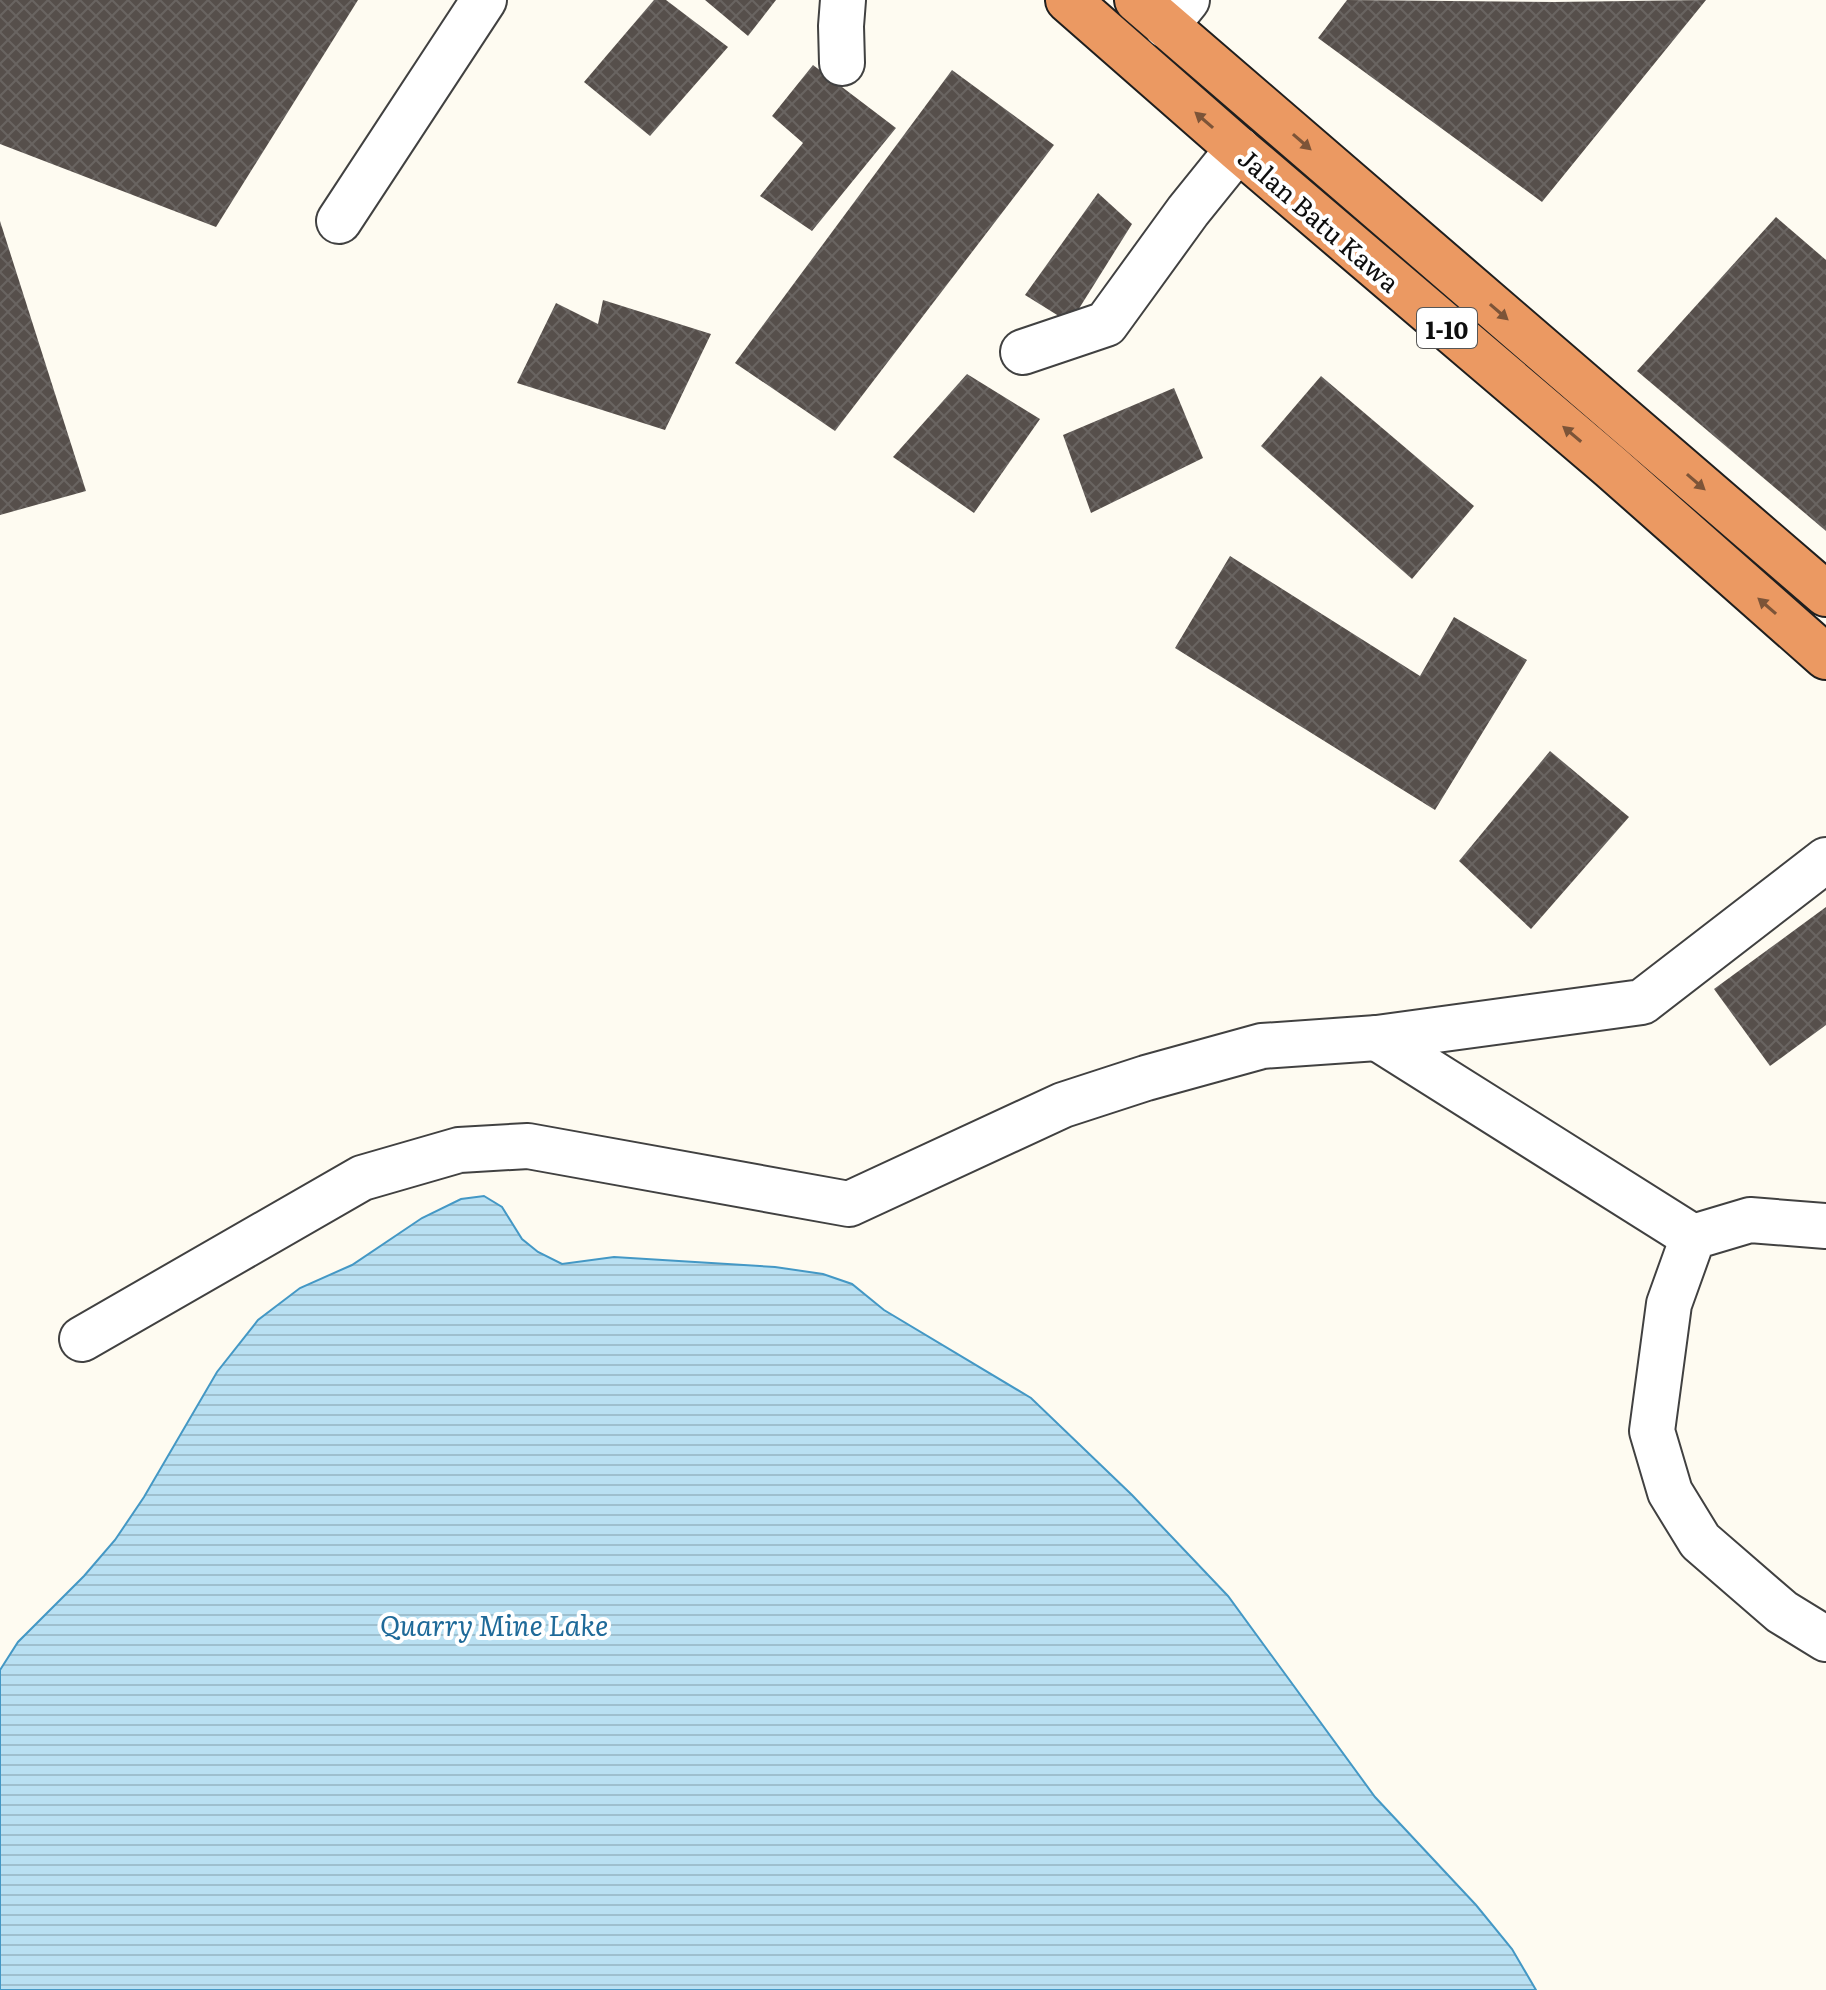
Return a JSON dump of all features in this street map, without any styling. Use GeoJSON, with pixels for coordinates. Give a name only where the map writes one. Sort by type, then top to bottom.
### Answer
{"type":"FeatureCollection","features":[{"type":"Feature","properties":{"kind":"highway","name":"Jalan Batu Kawa"},"geometry":{"type":"LineString","coordinates":[[1068,0],[1611,467],[1826,657]]}},
{"type":"Feature","properties":{"kind":"highway","name":"Jalan Batu Kawa"},"geometry":{"type":"LineString","coordinates":[[1164,9],[1826,594]]}},
{"type":"Feature","properties":{"kind":"lane"},"geometry":{"type":"LineString","coordinates":[[339,221],[484,0]]}},
{"type":"Feature","properties":{"kind":"lane"},"geometry":{"type":"LineString","coordinates":[[842,63],[843,0]]}},
{"type":"Feature","properties":{"kind":"lane"},"geometry":{"type":"LineString","coordinates":[[1023,352],[1106,324],[1188,211],[1238,149]]}},
{"type":"Feature","properties":{"kind":"lane"},"geometry":{"type":"LineString","coordinates":[[82,1339],[362,1178],[459,1150],[528,1146],[849,1204],[1063,1105],[1262,1046],[1377,1038],[1642,1002],[1826,860]]}},
{"type":"Feature","properties":{"kind":"lane"},"geometry":{"type":"LineString","coordinates":[[1377,1038],[1693,1237],[1750,1220],[1826,1226]]}},
{"type":"Feature","properties":{"kind":"lane"},"geometry":{"type":"LineString","coordinates":[[1693,1237],[1669,1304],[1652,1431],[1670,1492],[1700,1541],[1782,1612],[1826,1639]]}},
{"type":"Feature","properties":{"kind":"water","name":"Quarry Mine Lake"},"geometry":{"type":"Polygon","coordinates":[[[484,1196],[502,1207],[522,1239],[538,1252],[562,1264],[614,1257],[775,1267],[823,1274],[852,1284],[884,1310],[1031,1398],[1132,1495],[1228,1596],[1375,1797],[1476,1905],[1512,1949],[1536,1990],[0,1990],[0,1670],[18,1642],[115,1540],[144,1497],[217,1372],[258,1320],[300,1288],[352,1265],[422,1218],[461,1199],[484,1196]]]}},
{"type":"Feature","properties":{"kind":"building"},"geometry":{"type":"Polygon","coordinates":[[[0,0],[358,0],[216,227],[0,144],[0,0]]]}},
{"type":"Feature","properties":{"kind":"building"},"geometry":{"type":"Polygon","coordinates":[[[654,0],[666,0],[728,47],[650,136],[584,82],[654,0]]]}},
{"type":"Feature","properties":{"kind":"building"},"geometry":{"type":"Polygon","coordinates":[[[705,0],[776,0],[748,36],[705,0]]]}},
{"type":"Feature","properties":{"kind":"building"},"geometry":{"type":"Polygon","coordinates":[[[1347,0],[1706,0],[1542,202],[1318,38],[1347,0]]]}},
{"type":"Feature","properties":{"kind":"building"},"geometry":{"type":"Polygon","coordinates":[[[813,65],[896,128],[812,231],[760,196],[803,143],[772,116],[813,65]]]}},
{"type":"Feature","properties":{"kind":"building"},"geometry":{"type":"Polygon","coordinates":[[[952,70],[1054,145],[835,431],[735,363],[952,70]]]}},
{"type":"Feature","properties":{"kind":"building"},"geometry":{"type":"Polygon","coordinates":[[[1098,193],[1132,224],[1070,323],[1025,295],[1098,193]]]}},
{"type":"Feature","properties":{"kind":"building"},"geometry":{"type":"Polygon","coordinates":[[[1776,217],[1826,260],[1826,531],[1637,371],[1776,217]]]}},
{"type":"Feature","properties":{"kind":"building"},"geometry":{"type":"Polygon","coordinates":[[[0,221],[86,491],[0,515],[0,221]]]}},
{"type":"Feature","properties":{"kind":"building"},"geometry":{"type":"Polygon","coordinates":[[[603,300],[711,334],[665,430],[517,383],[556,303],[598,324],[603,300]]]}},
{"type":"Feature","properties":{"kind":"building"},"geometry":{"type":"Polygon","coordinates":[[[967,374],[1040,419],[974,513],[893,457],[967,374]]]}},
{"type":"Feature","properties":{"kind":"building"},"geometry":{"type":"Polygon","coordinates":[[[1321,376],[1474,506],[1412,579],[1261,446],[1321,376]]]}},
{"type":"Feature","properties":{"kind":"building"},"geometry":{"type":"Polygon","coordinates":[[[1174,388],[1203,458],[1091,513],[1063,435],[1174,388]]]}},
{"type":"Feature","properties":{"kind":"building"},"geometry":{"type":"Polygon","coordinates":[[[1230,556],[1420,676],[1454,617],[1527,660],[1435,810],[1175,648],[1230,556]]]}},
{"type":"Feature","properties":{"kind":"building"},"geometry":{"type":"Polygon","coordinates":[[[1550,751],[1629,817],[1531,929],[1459,861],[1550,751]]]}},
{"type":"Feature","properties":{"kind":"building"},"geometry":{"type":"Polygon","coordinates":[[[1826,907],[1826,1025],[1770,1066],[1714,989],[1826,907]]]}}]}
